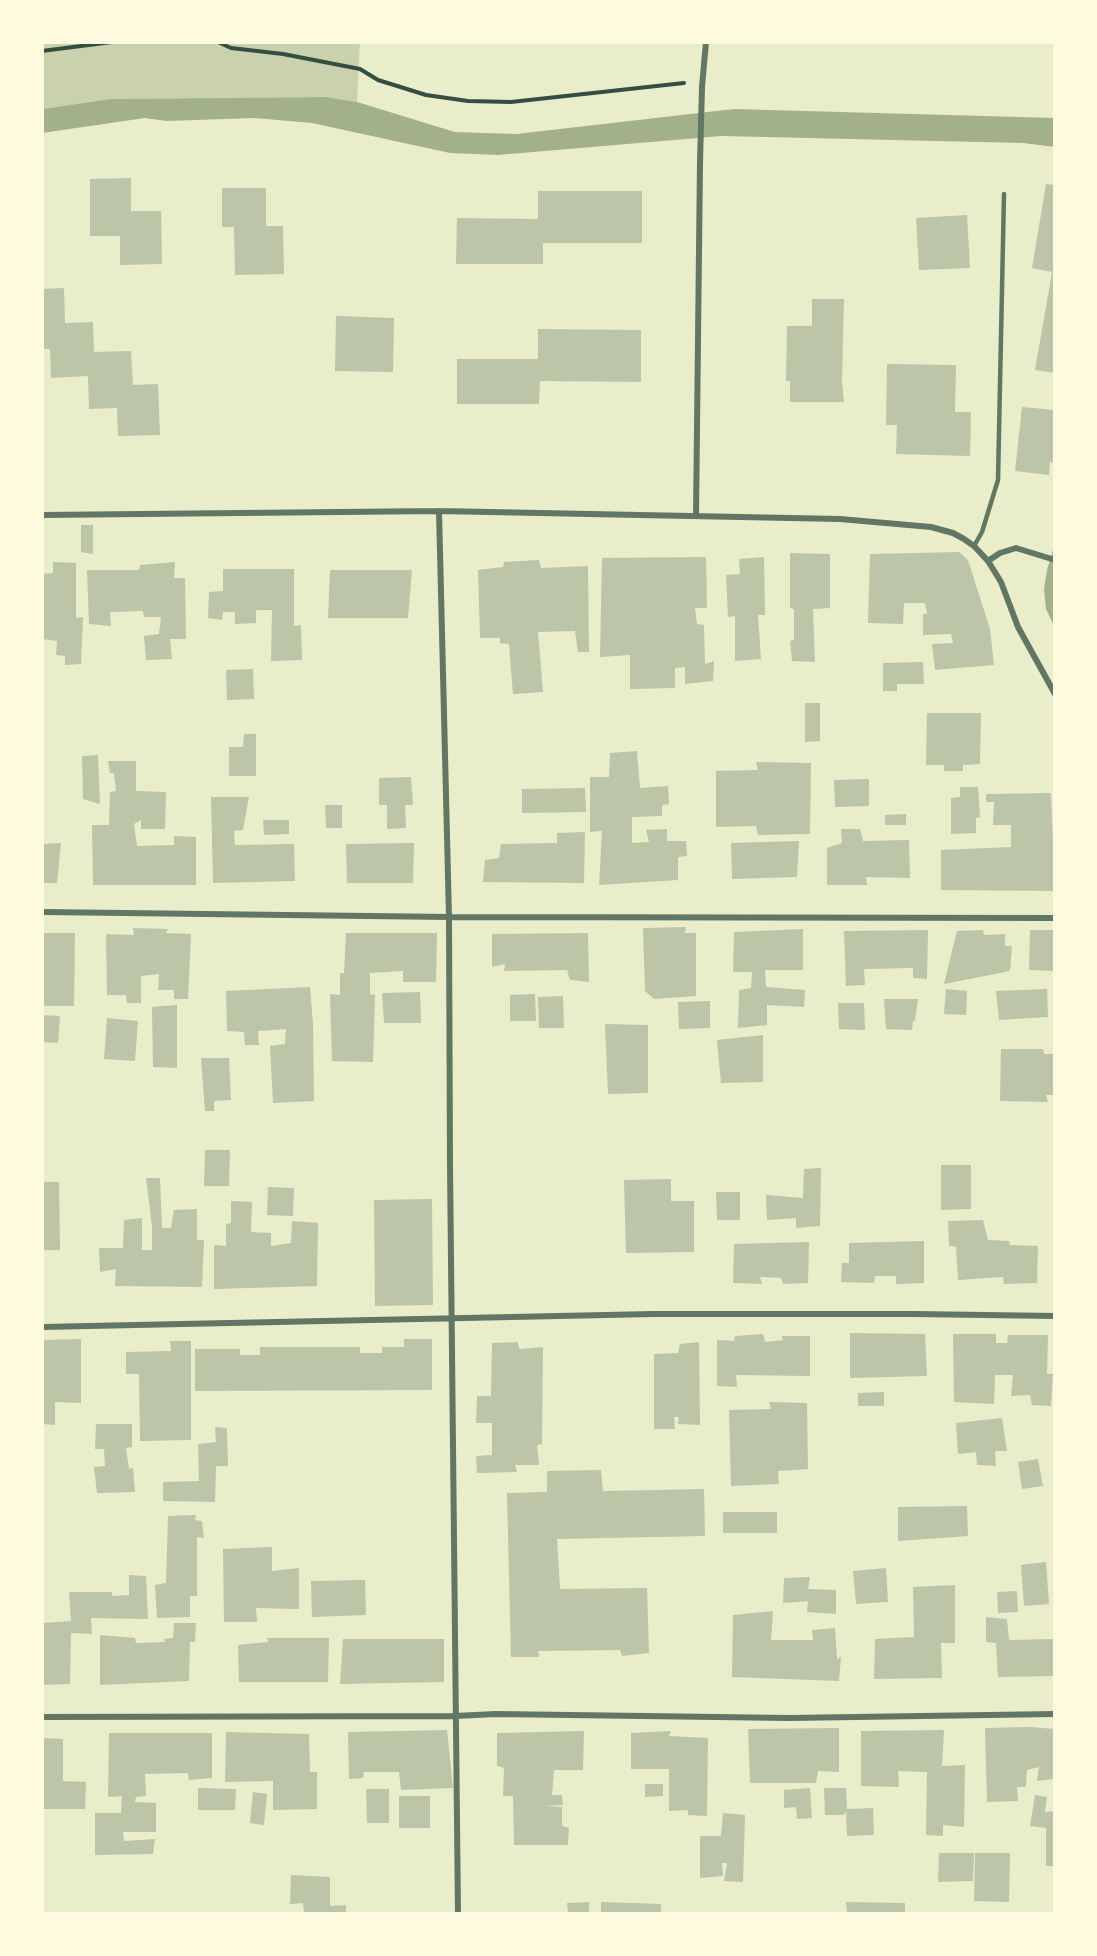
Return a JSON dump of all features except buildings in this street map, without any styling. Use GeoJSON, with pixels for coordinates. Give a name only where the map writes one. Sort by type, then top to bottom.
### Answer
{"type":"FeatureCollection","features":[{"type":"Feature","properties":{"kind":"street"},"geometry":{"type":"LineString","coordinates":[[696,516],[700,162],[706,42]]}},
{"type":"Feature","properties":{"kind":"street"},"geometry":{"type":"LineString","coordinates":[[439,512],[450,917],[450,1166],[458,1914]]}},
{"type":"Feature","properties":{"kind":"street"},"geometry":{"type":"LineString","coordinates":[[42,515],[439,512],[840,519],[931,527],[954,533],[974,546],[988,561],[1000,582],[1018,627],[1055,694]]}},
{"type":"Feature","properties":{"kind":"street"},"geometry":{"type":"LineString","coordinates":[[988,561],[1000,553],[1016,548],[1055,560]]}},
{"type":"Feature","properties":{"kind":"street"},"geometry":{"type":"LineString","coordinates":[[42,912],[450,917],[1055,918]]}},
{"type":"Feature","properties":{"kind":"street"},"geometry":{"type":"LineString","coordinates":[[42,1327],[653,1314],[1055,1316]]}},
{"type":"Feature","properties":{"kind":"street"},"geometry":{"type":"LineString","coordinates":[[42,1717],[496,1714],[789,1718],[1055,1714]]}},
{"type":"Feature","properties":{"kind":"lane"},"geometry":{"type":"LineString","coordinates":[[974,546],[982,532],[998,480],[1004,194]]}},
{"type":"Feature","properties":{"kind":"path"},"geometry":{"type":"LineString","coordinates":[[42,51],[112,42]]}},
{"type":"Feature","properties":{"kind":"path"},"geometry":{"type":"LineString","coordinates":[[218,42],[231,48],[283,54],[360,69],[378,80],[426,95],[468,101],[511,102],[703,84]]}},
{"type":"Feature","properties":{"kind":"shaded area"},"geometry":{"type":"Polygon","coordinates":[[[42,42],[360,42],[357,102],[326,97],[112,99],[42,109],[42,42]]]}},
{"type":"Feature","properties":{"kind":"shaded area"},"geometry":{"type":"Polygon","coordinates":[[[326,97],[357,102],[455,132],[516,134],[734,109],[1055,118],[1055,147],[1023,143],[721,136],[498,155],[450,153],[312,123],[255,118],[166,121],[145,118],[42,133],[42,109],[111,99],[326,97]]]}},
{"type":"Feature","properties":{"kind":"shaded area"},"geometry":{"type":"Polygon","coordinates":[[[1055,543],[1055,628],[1046,609],[1044,589],[1055,543]]]}}]}
